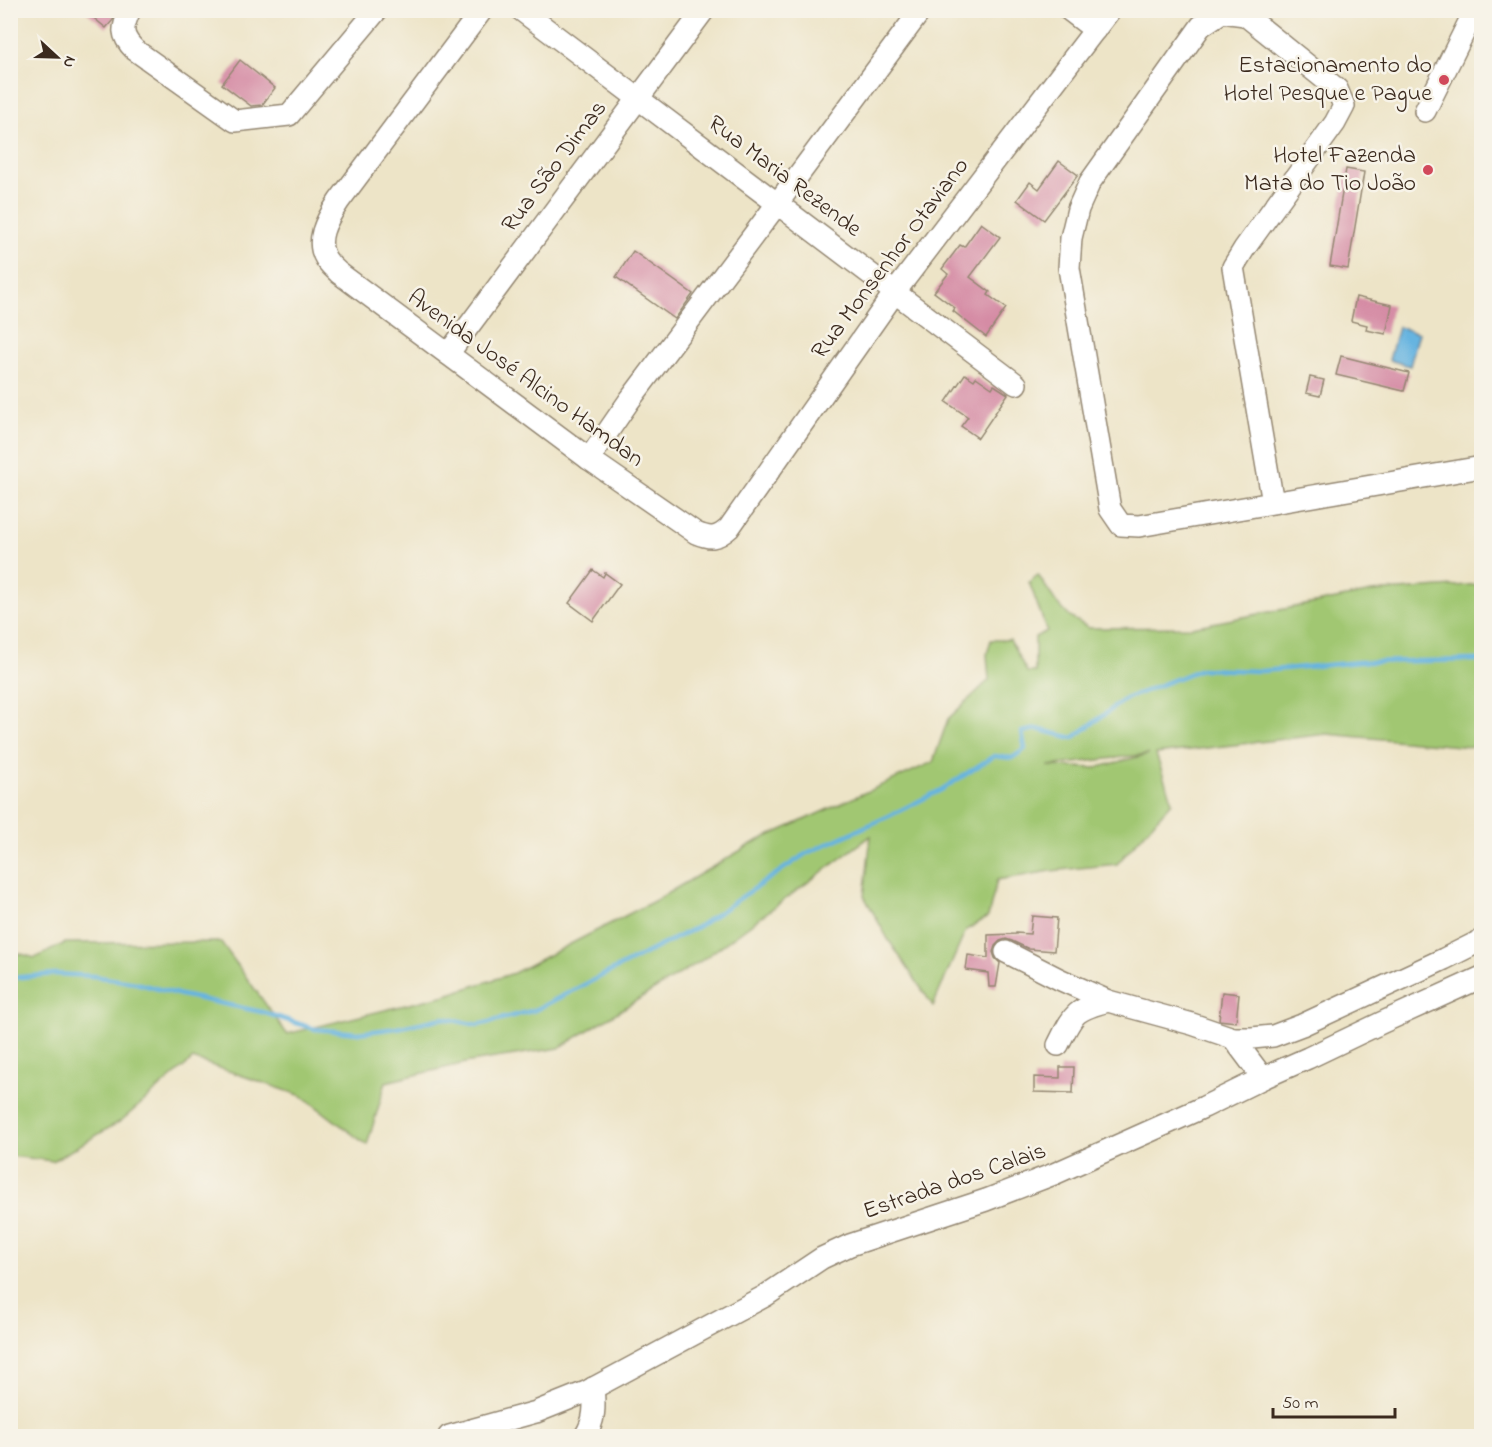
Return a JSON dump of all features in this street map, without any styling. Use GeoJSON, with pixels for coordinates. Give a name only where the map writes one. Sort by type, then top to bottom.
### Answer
{"type":"FeatureCollection","features":[{"type":"Feature","properties":{"kind":"street"},"geometry":{"type":"LineString","coordinates":[[129,10],[123,27],[128,44],[235,121],[289,115],[377,10]]}},
{"type":"Feature","properties":{"kind":"street","name":"Avenida José Alcino Hamdan"},"geometry":{"type":"LineString","coordinates":[[482,10],[339,201],[326,222],[321,244],[327,261],[339,273],[589,459],[696,533],[714,538]]}},
{"type":"Feature","properties":{"kind":"street","name":"Rua Maria Rezende"},"geometry":{"type":"LineString","coordinates":[[521,10],[1016,384]]}},
{"type":"Feature","properties":{"kind":"street","name":"Rua São Dimas"},"geometry":{"type":"LineString","coordinates":[[448,354],[704,10]]}},
{"type":"Feature","properties":{"kind":"street"},"geometry":{"type":"LineString","coordinates":[[589,459],[629,401],[921,10]]}},
{"type":"Feature","properties":{"kind":"street"},"geometry":{"type":"LineString","coordinates":[[1069,10],[1095,30]]}},
{"type":"Feature","properties":{"kind":"street","name":"Rua Monsenhor Otaviano"},"geometry":{"type":"LineString","coordinates":[[714,538],[729,528],[895,292],[1110,10]]}},
{"type":"Feature","properties":{"kind":"street"},"geometry":{"type":"LineString","coordinates":[[1425,111],[1475,10]]}},
{"type":"Feature","properties":{"kind":"street"},"geometry":{"type":"LineString","coordinates":[[1273,503],[1233,267],[1335,123],[1344,106],[1337,89],[1245,15],[1222,12],[1202,26],[1090,182],[1078,209],[1071,238],[1069,268],[1110,509],[1121,525],[1138,526],[1273,503],[1482,467]]}},
{"type":"Feature","properties":{"kind":"street"},"geometry":{"type":"LineString","coordinates":[[1006,952],[1108,1001],[1233,1038],[1252,1038],[1273,1036],[1302,1025],[1482,939]]}},
{"type":"Feature","properties":{"kind":"street","name":"Estrada dos Calais"},"geometry":{"type":"LineString","coordinates":[[449,1437],[536,1412],[593,1388],[734,1314],[822,1258],[850,1245],[986,1200],[1054,1174],[1204,1107],[1482,977]]}},
{"type":"Feature","properties":{"kind":"street"},"geometry":{"type":"LineString","coordinates":[[1058,1045],[1077,1012],[1108,1001]]}},
{"type":"Feature","properties":{"kind":"street"},"geometry":{"type":"LineString","coordinates":[[1233,1038],[1263,1078]]}},
{"type":"Feature","properties":{"kind":"street"},"geometry":{"type":"LineString","coordinates":[[585,1437],[592,1427],[595,1407],[593,1388]]}},
{"type":"Feature","properties":{"kind":"green space"},"geometry":{"type":"Polygon","coordinates":[[[1038,575],[1056,602],[1070,617],[1089,628],[1192,627],[1372,592],[1481,584],[1481,748],[1327,734],[1156,754],[1172,802],[1117,864],[997,880],[988,917],[966,930],[933,1006],[888,939],[864,896],[871,836],[701,961],[559,1048],[470,1062],[386,1082],[367,1145],[302,1096],[193,1059],[121,1121],[53,1161],[11,1156],[11,951],[35,958],[65,943],[221,942],[287,1034],[446,995],[514,973],[656,900],[755,842],[933,762],[948,719],[989,680],[987,654],[991,640],[1010,640],[1027,672],[1035,672],[1035,637],[1047,631],[1029,582],[1038,575]],[[1149,754],[1048,766],[1095,768],[1149,754]]]}},
{"type":"Feature","properties":{"kind":"water"},"geometry":{"type":"Polygon","coordinates":[[[1398,327],[1419,333],[1410,366],[1389,360],[1398,327]]]}},
{"type":"Feature","properties":{"kind":"building"},"geometry":{"type":"Polygon","coordinates":[[[84,10],[116,10],[113,20],[106,28],[84,10]]]}},
{"type":"Feature","properties":{"kind":"building"},"geometry":{"type":"Polygon","coordinates":[[[240,60],[275,88],[262,105],[251,106],[222,84],[240,60]]]}},
{"type":"Feature","properties":{"kind":"building"},"geometry":{"type":"Polygon","coordinates":[[[1059,161],[1078,175],[1044,220],[1017,200],[1030,182],[1039,189],[1059,161]]]}},
{"type":"Feature","properties":{"kind":"building"},"geometry":{"type":"Polygon","coordinates":[[[1346,169],[1364,172],[1348,269],[1330,266],[1346,169]]]}},
{"type":"Feature","properties":{"kind":"building"},"geometry":{"type":"Polygon","coordinates":[[[981,223],[1000,237],[970,277],[990,292],[988,295],[1006,308],[986,337],[953,311],[955,308],[934,292],[948,274],[942,269],[960,245],[964,247],[981,223]]]}},
{"type":"Feature","properties":{"kind":"building"},"geometry":{"type":"Polygon","coordinates":[[[633,251],[693,294],[675,319],[616,277],[633,251]]]}},
{"type":"Feature","properties":{"kind":"building"},"geometry":{"type":"Polygon","coordinates":[[[1356,297],[1392,305],[1386,334],[1366,330],[1367,325],[1351,321],[1356,297]]]}},
{"type":"Feature","properties":{"kind":"building"},"geometry":{"type":"Polygon","coordinates":[[[1341,356],[1409,373],[1404,391],[1336,375],[1341,356]]]}},
{"type":"Feature","properties":{"kind":"building"},"geometry":{"type":"Polygon","coordinates":[[[965,374],[974,380],[976,377],[992,388],[994,385],[1008,394],[978,438],[961,426],[968,417],[946,402],[965,374]]]}},
{"type":"Feature","properties":{"kind":"building"},"geometry":{"type":"Polygon","coordinates":[[[1310,377],[1324,380],[1320,396],[1306,393],[1310,377]]]}},
{"type":"Feature","properties":{"kind":"building"},"geometry":{"type":"Polygon","coordinates":[[[593,570],[603,577],[605,573],[620,584],[593,621],[569,603],[593,570]]]}},
{"type":"Feature","properties":{"kind":"building"},"geometry":{"type":"Polygon","coordinates":[[[1032,916],[1057,918],[1054,951],[1029,949],[1006,939],[1000,941],[993,952],[1000,963],[996,987],[989,987],[988,973],[966,970],[968,955],[988,958],[988,935],[1030,934],[1032,916]]]}},
{"type":"Feature","properties":{"kind":"building"},"geometry":{"type":"Polygon","coordinates":[[[1222,992],[1239,994],[1236,1022],[1219,1020],[1222,992]]]}},
{"type":"Feature","properties":{"kind":"building"},"geometry":{"type":"Polygon","coordinates":[[[1060,1067],[1074,1067],[1073,1093],[1034,1092],[1034,1077],[1060,1078],[1060,1067]]]}},
{"type":"Feature","properties":{"kind":"waterway"},"geometry":{"type":"LineString","coordinates":[[10,978],[55,974],[93,976],[136,983],[262,1012],[315,1029],[358,1033],[397,1028],[443,1018],[478,1025],[535,1010],[699,926],[807,853],[941,790],[994,756],[1012,758],[1025,749],[1022,732],[1037,729],[1073,738],[1125,699],[1201,669],[1262,671],[1359,662],[1482,660]]}},
{"type":"Feature","properties":{"kind":"place","name":"Estacionamento do Hotel Pesque e Pague"},"geometry":{"type":"Point","coordinates":[1444,80]}},
{"type":"Feature","properties":{"kind":"place","name":"Hotel Fazenda Mata do Tio João"},"geometry":{"type":"Point","coordinates":[1428,170]}}]}
